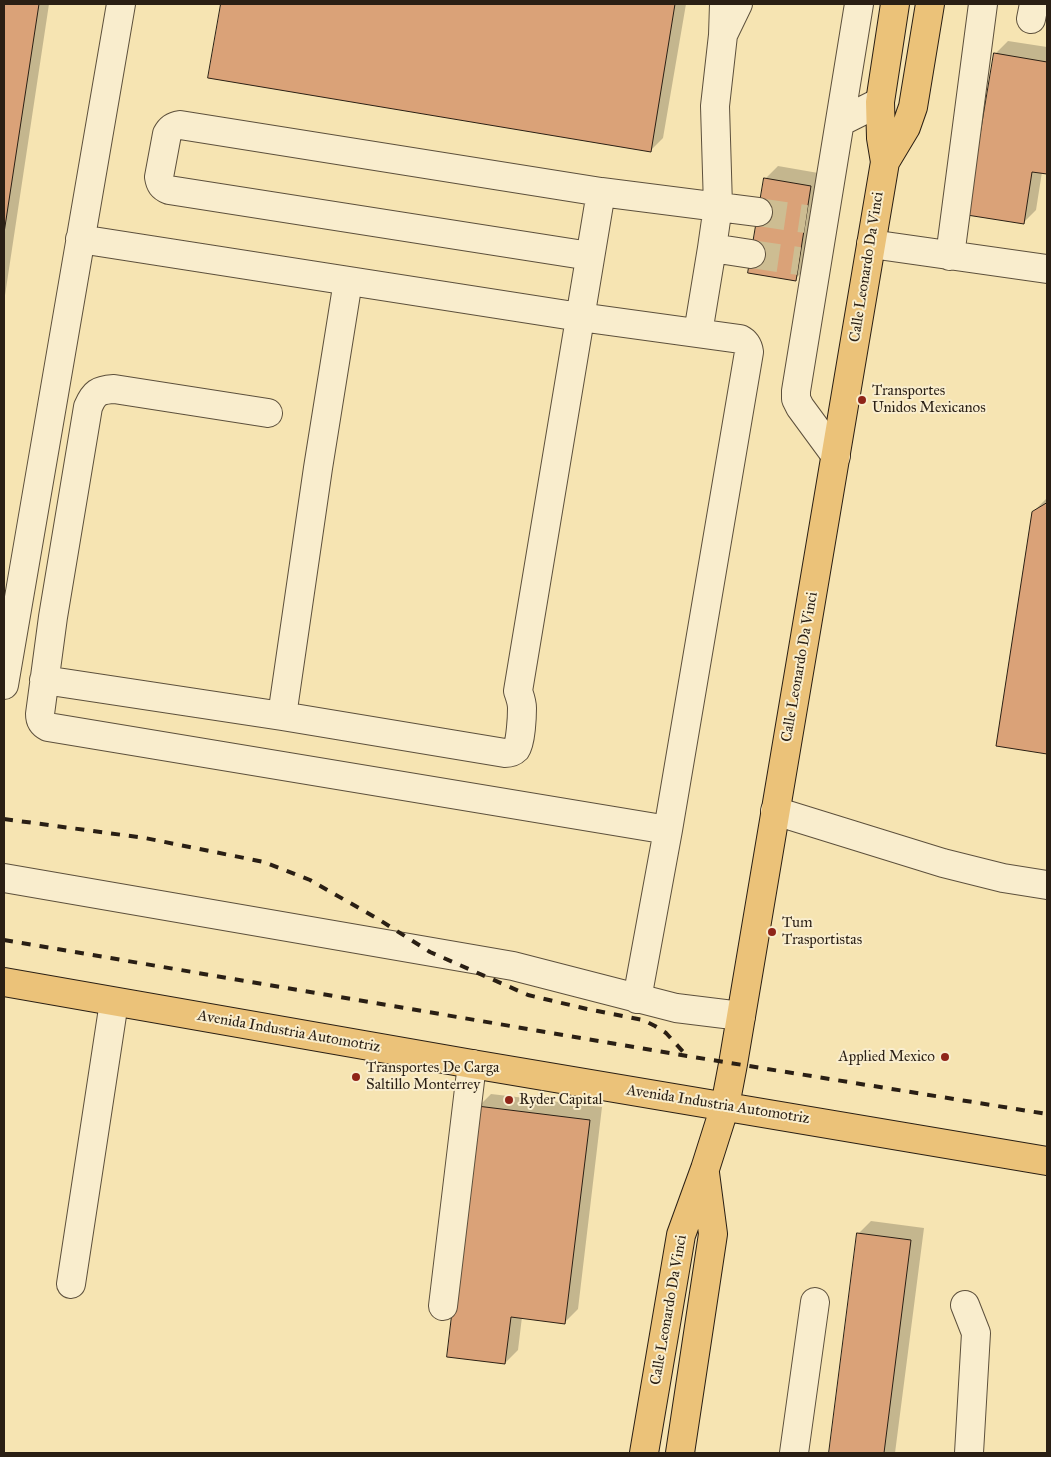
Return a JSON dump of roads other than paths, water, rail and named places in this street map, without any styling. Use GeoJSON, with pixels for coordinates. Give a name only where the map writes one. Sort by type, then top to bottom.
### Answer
{"type":"FeatureCollection","features":[{"type":"Feature","properties":{"kind":"main road","name":"Calle Leonardo Da Vinci"},"geometry":{"type":"LineString","coordinates":[[644,1453],[681,1235],[725,1106],[741,1016],[885,162],[880,102],[895,4]]}},
{"type":"Feature","properties":{"kind":"main road","name":"Calle Leonardo Da Vinci"},"geometry":{"type":"LineString","coordinates":[[885,162],[906,127],[913,107],[930,4]]}},
{"type":"Feature","properties":{"kind":"main road","name":"Avenida Industria Automotriz"},"geometry":{"type":"LineString","coordinates":[[4,982],[472,1064],[1047,1161]]}},
{"type":"Feature","properties":{"kind":"main road","name":"Calle Leonardo Da Vinci"},"geometry":{"type":"LineString","coordinates":[[680,1453],[713,1234],[705,1169]]}},
{"type":"Feature","properties":{"kind":"lane"},"geometry":{"type":"LineString","coordinates":[[4,684],[121,4]]}},
{"type":"Feature","properties":{"kind":"lane"},"geometry":{"type":"LineString","coordinates":[[698,332],[718,206],[715,106],[723,35],[724,4]]}},
{"type":"Feature","properties":{"kind":"lane"},"geometry":{"type":"LineString","coordinates":[[723,35],[738,4]]}},
{"type":"Feature","properties":{"kind":"lane"},"geometry":{"type":"LineString","coordinates":[[836,456],[800,407],[796,399],[796,391],[808,263],[815,220],[840,122],[860,4]]}},
{"type":"Feature","properties":{"kind":"lane"},"geometry":{"type":"LineString","coordinates":[[950,256],[983,4]]}},
{"type":"Feature","properties":{"kind":"lane"},"geometry":{"type":"LineString","coordinates":[[840,122],[880,102]]}},
{"type":"Feature","properties":{"kind":"lane"},"geometry":{"type":"LineString","coordinates":[[590,256],[169,190],[163,188],[159,177],[167,134],[169,129],[180,125],[600,192],[758,212]]}},
{"type":"Feature","properties":{"kind":"lane"},"geometry":{"type":"LineString","coordinates":[[44,680],[282,716],[505,753],[511,753],[516,750],[522,716],[521,700],[518,691],[600,192]]}},
{"type":"Feature","properties":{"kind":"lane"},"geometry":{"type":"LineString","coordinates":[[80,239],[580,317],[698,332],[740,339],[748,346],[749,352],[668,830],[637,999]]}},
{"type":"Feature","properties":{"kind":"lane"},"geometry":{"type":"LineString","coordinates":[[871,244],[1047,269]]}},
{"type":"Feature","properties":{"kind":"lane"},"geometry":{"type":"LineString","coordinates":[[712,248],[751,254]]}},
{"type":"Feature","properties":{"kind":"lane"},"geometry":{"type":"LineString","coordinates":[[282,716],[348,281]]}},
{"type":"Feature","properties":{"kind":"lane"},"geometry":{"type":"LineString","coordinates":[[268,413],[114,389],[102,390],[93,396],[88,407],[53,617],[40,714],[40,720],[43,724],[48,727],[668,830]]}},
{"type":"Feature","properties":{"kind":"lane"},"geometry":{"type":"LineString","coordinates":[[775,811],[942,863],[1003,878],[1047,885]]}},
{"type":"Feature","properties":{"kind":"lane"},"geometry":{"type":"LineString","coordinates":[[4,878],[513,966],[676,1008],[741,1016]]}},
{"type":"Feature","properties":{"kind":"lane"},"geometry":{"type":"LineString","coordinates":[[71,1284],[114,1002]]}},
{"type":"Feature","properties":{"kind":"lane"},"geometry":{"type":"LineString","coordinates":[[443,1306],[472,1064]]}},
{"type":"Feature","properties":{"kind":"lane"},"geometry":{"type":"LineString","coordinates":[[794,1453],[815,1302]]}},
{"type":"Feature","properties":{"kind":"lane"},"geometry":{"type":"LineString","coordinates":[[965,1306],[976,1333],[969,1453]]}},
{"type":"Feature","properties":{"kind":"tunnel"},"geometry":{"type":"LineString","coordinates":[[758,212],[806,219]]}},
{"type":"Feature","properties":{"kind":"tunnel"},"geometry":{"type":"LineString","coordinates":[[751,254],[799,261]]}},
{"type":"Feature","properties":{"kind":"railway"},"geometry":{"type":"LineString","coordinates":[[4,819],[145,838],[264,862],[310,880],[378,919],[430,952],[528,995],[643,1020],[666,1033],[687,1056]]}},
{"type":"Feature","properties":{"kind":"railway"},"geometry":{"type":"LineString","coordinates":[[4,940],[687,1056],[1047,1114]]}},
{"type":"Feature","properties":{"kind":"place","name":"Transportes Unidos Mexicanos"},"geometry":{"type":"Point","coordinates":[862,400]}},
{"type":"Feature","properties":{"kind":"place","name":"Tum Trasportistas"},"geometry":{"type":"Point","coordinates":[772,932]}},
{"type":"Feature","properties":{"kind":"place","name":"Applied Mexico"},"geometry":{"type":"Point","coordinates":[945,1057]}},
{"type":"Feature","properties":{"kind":"place","name":"Transportes De Carga Saltillo Monterrey"},"geometry":{"type":"Point","coordinates":[356,1077]}},
{"type":"Feature","properties":{"kind":"place","name":"Ryder Capital"},"geometry":{"type":"Point","coordinates":[509,1100]}}]}
